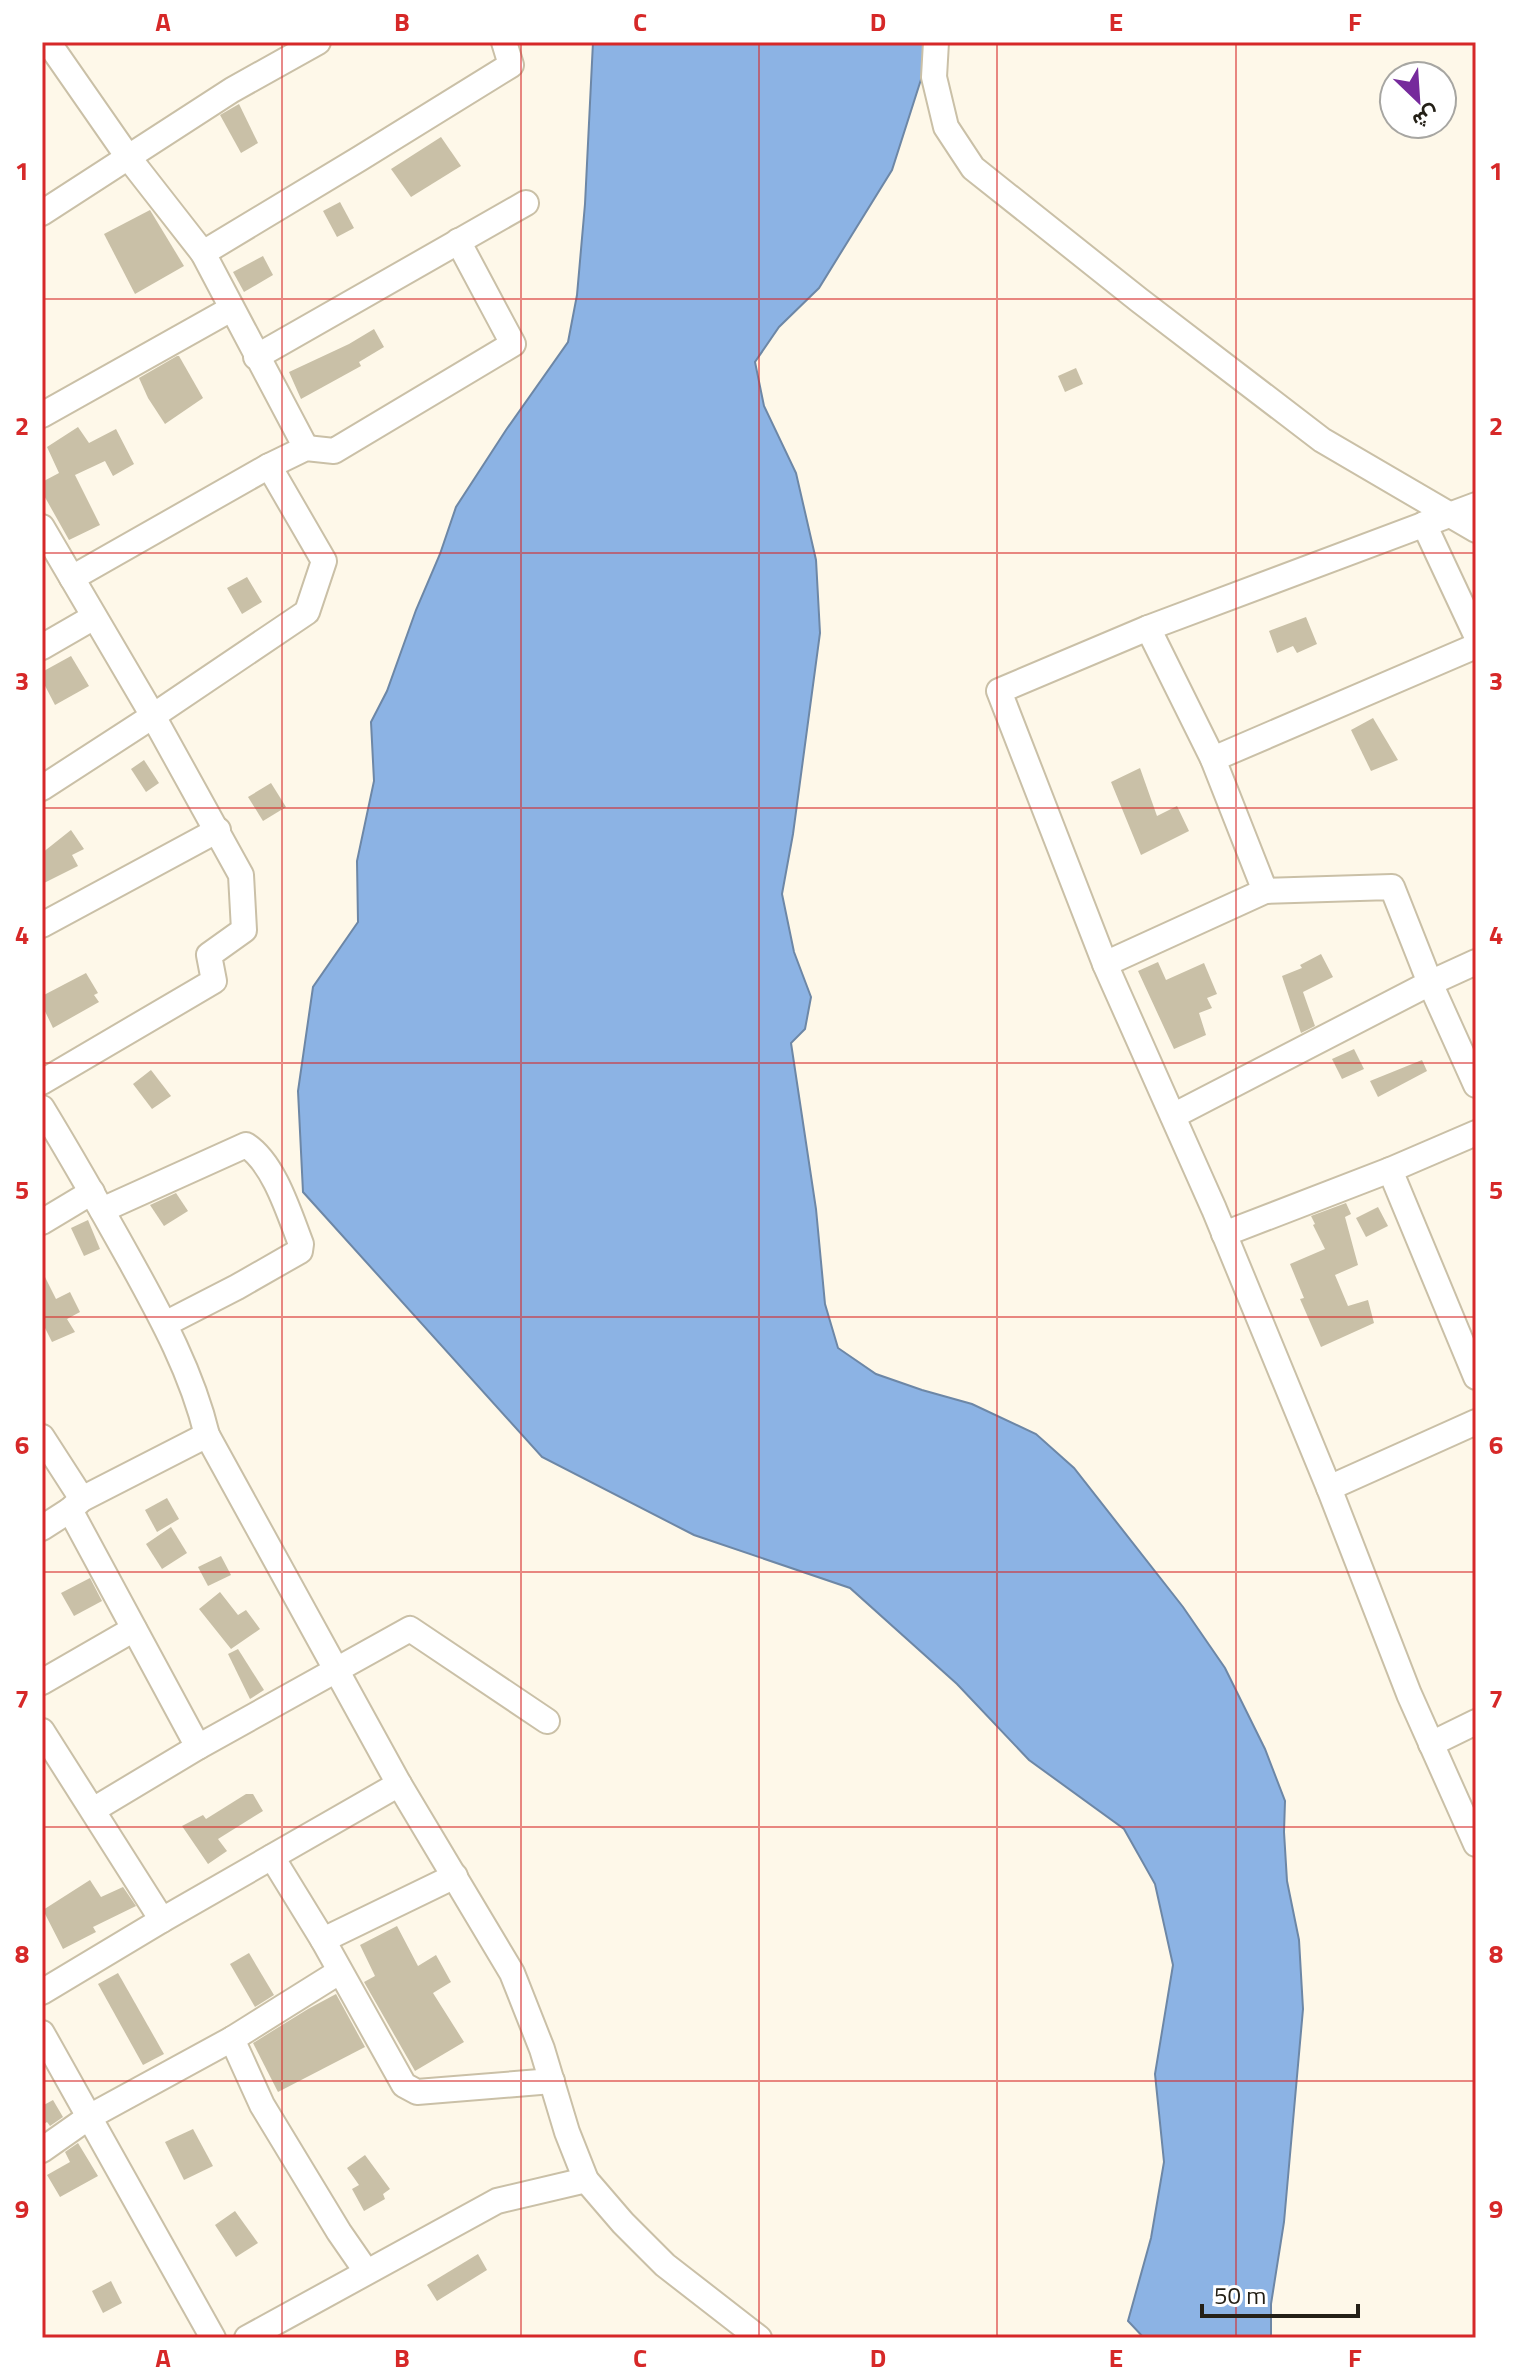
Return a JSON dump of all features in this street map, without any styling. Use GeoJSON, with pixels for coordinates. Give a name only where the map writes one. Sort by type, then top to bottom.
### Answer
{"type":"FeatureCollection","features":[{"type":"Feature","properties":{"kind":"street"},"geometry":{"type":"LineString","coordinates":[[42,213],[232,90],[318,42]]}},
{"type":"Feature","properties":{"kind":"street"},"geometry":{"type":"LineString","coordinates":[[203,253],[511,65],[504,42]]}},
{"type":"Feature","properties":{"kind":"street"},"geometry":{"type":"LineString","coordinates":[[936,42],[934,77],[946,127],[973,168],[1322,440],[1476,530]]}},
{"type":"Feature","properties":{"kind":"street"},"geometry":{"type":"LineString","coordinates":[[55,44],[128,157],[203,253],[306,448]]}},
{"type":"Feature","properties":{"kind":"street"},"geometry":{"type":"LineString","coordinates":[[256,357],[526,203]]}},
{"type":"Feature","properties":{"kind":"street"},"geometry":{"type":"LineString","coordinates":[[72,578],[306,448],[334,451],[513,344],[458,241]]}},
{"type":"Feature","properties":{"kind":"street"},"geometry":{"type":"LineString","coordinates":[[42,415],[231,309]]}},
{"type":"Feature","properties":{"kind":"street"},"geometry":{"type":"LineString","coordinates":[[42,788],[307,612],[324,561],[269,466]]}},
{"type":"Feature","properties":{"kind":"street"},"geometry":{"type":"LineString","coordinates":[[1476,505],[1148,628],[999,691],[1105,964],[1224,1234],[1329,1488],[1409,1694],[1431,1744],[1471,1819],[1476,1844]]}},
{"type":"Feature","properties":{"kind":"street"},"geometry":{"type":"LineString","coordinates":[[1424,524],[1476,635]]}},
{"type":"Feature","properties":{"kind":"street"},"geometry":{"type":"LineString","coordinates":[[42,527],[153,716],[241,875],[244,930],[209,955],[214,981],[42,1082]]}},
{"type":"Feature","properties":{"kind":"street"},"geometry":{"type":"LineString","coordinates":[[42,647],[94,617]]}},
{"type":"Feature","properties":{"kind":"street"},"geometry":{"type":"LineString","coordinates":[[1148,628],[1213,759],[1265,891]]}},
{"type":"Feature","properties":{"kind":"street"},"geometry":{"type":"LineString","coordinates":[[1213,759],[1476,646]]}},
{"type":"Feature","properties":{"kind":"street"},"geometry":{"type":"LineString","coordinates":[[42,925],[218,830]]}},
{"type":"Feature","properties":{"kind":"street"},"geometry":{"type":"LineString","coordinates":[[1105,964],[1265,891],[1392,887],[1430,983],[1476,1085]]}},
{"type":"Feature","properties":{"kind":"street"},"geometry":{"type":"LineString","coordinates":[[1173,1116],[1476,962]]}},
{"type":"Feature","properties":{"kind":"street"},"geometry":{"type":"LineString","coordinates":[[42,1108],[165,1324],[195,1390],[207,1435],[399,1784],[512,1973],[586,2180],[665,2265],[759,2338]]}},
{"type":"Feature","properties":{"kind":"street"},"geometry":{"type":"LineString","coordinates":[[1224,1234],[1476,1133]]}},
{"type":"Feature","properties":{"kind":"street"},"geometry":{"type":"LineString","coordinates":[[42,1222],[246,1145],[252,1149],[276,1182],[301,1244],[300,1251],[165,1324]]}},
{"type":"Feature","properties":{"kind":"street"},"geometry":{"type":"LineString","coordinates":[[1390,1170],[1476,1377]]}},
{"type":"Feature","properties":{"kind":"street"},"geometry":{"type":"LineString","coordinates":[[1329,1488],[1476,1422]]}},
{"type":"Feature","properties":{"kind":"street"},"geometry":{"type":"LineString","coordinates":[[42,1528],[76,1505],[207,1435]]}},
{"type":"Feature","properties":{"kind":"street"},"geometry":{"type":"LineString","coordinates":[[42,1437],[134,1629],[198,1747]]}},
{"type":"Feature","properties":{"kind":"street"},"geometry":{"type":"LineString","coordinates":[[42,1682],[134,1629]]}},
{"type":"Feature","properties":{"kind":"street"},"geometry":{"type":"LineString","coordinates":[[93,1810],[198,1747],[410,1629],[547,1721]]}},
{"type":"Feature","properties":{"kind":"street"},"geometry":{"type":"LineString","coordinates":[[1431,1744],[1476,1722]]}},
{"type":"Feature","properties":{"kind":"street"},"geometry":{"type":"LineString","coordinates":[[42,1731],[162,1920]]}},
{"type":"Feature","properties":{"kind":"street"},"geometry":{"type":"LineString","coordinates":[[42,1992],[399,1784]]}},
{"type":"Feature","properties":{"kind":"street"},"geometry":{"type":"LineString","coordinates":[[272,1857],[323,1940],[404,2085],[417,2092],[552,2081]]}},
{"type":"Feature","properties":{"kind":"street"},"geometry":{"type":"LineString","coordinates":[[323,1940],[455,1876]]}},
{"type":"Feature","properties":{"kind":"street"},"geometry":{"type":"LineString","coordinates":[[42,2150],[89,2117],[232,2039],[339,1972]]}},
{"type":"Feature","properties":{"kind":"street"},"geometry":{"type":"LineString","coordinates":[[42,2033],[213,2338]]}},
{"type":"Feature","properties":{"kind":"street"},"geometry":{"type":"LineString","coordinates":[[232,2039],[262,2105],[366,2271]]}},
{"type":"Feature","properties":{"kind":"street"},"geometry":{"type":"LineString","coordinates":[[247,2338],[497,2201],[586,2180]]}},
{"type":"Feature","properties":{"kind":"water"},"geometry":{"type":"Polygon","coordinates":[[[593,42],[933,42],[892,170],[819,288],[779,327],[755,362],[764,406],[796,473],[816,560],[820,633],[782,894],[794,952],[811,997],[805,1029],[791,1043],[816,1209],[825,1304],[838,1348],[876,1374],[972,1404],[1036,1434],[1074,1468],[1183,1607],[1225,1668],[1265,1749],[1285,1801],[1287,1881],[1299,1940],[1303,2009],[1284,2222],[1271,2304],[1271,2338],[1144,2338],[1128,2321],[1151,2238],[1164,2162],[1155,2074],[1173,1965],[1155,1884],[1124,1829],[1029,1760],[957,1684],[850,1588],[694,1535],[542,1457],[303,1192],[298,1091],[313,987],[358,922],[357,861],[374,781],[371,722],[387,691],[456,507],[568,342],[577,295],[585,204],[593,42]]]}},
{"type":"Feature","properties":{"kind":"building"},"geometry":{"type":"Polygon","coordinates":[[[239,104],[258,143],[241,153],[220,115],[239,104]]]}},
{"type":"Feature","properties":{"kind":"building"},"geometry":{"type":"Polygon","coordinates":[[[441,137],[461,166],[411,197],[391,169],[441,137]]]}},
{"type":"Feature","properties":{"kind":"building"},"geometry":{"type":"Polygon","coordinates":[[[340,202],[354,228],[337,237],[323,211],[340,202]]]}},
{"type":"Feature","properties":{"kind":"building"},"geometry":{"type":"Polygon","coordinates":[[[150,210],[184,266],[135,294],[104,234],[150,210]]]}},
{"type":"Feature","properties":{"kind":"building"},"geometry":{"type":"Polygon","coordinates":[[[263,256],[273,275],[244,292],[233,272],[263,256]]]}},
{"type":"Feature","properties":{"kind":"building"},"geometry":{"type":"Polygon","coordinates":[[[374,329],[384,347],[359,362],[361,366],[301,399],[289,372],[374,329]]]}},
{"type":"Feature","properties":{"kind":"building"},"geometry":{"type":"Polygon","coordinates":[[[177,356],[203,398],[165,424],[139,378],[177,356]]]}},
{"type":"Feature","properties":{"kind":"building"},"geometry":{"type":"Polygon","coordinates":[[[1076,368],[1083,384],[1065,392],[1058,376],[1076,368]]]}},
{"type":"Feature","properties":{"kind":"building"},"geometry":{"type":"Polygon","coordinates":[[[78,427],[89,443],[116,429],[134,464],[113,476],[105,461],[75,475],[100,525],[69,540],[42,492],[42,482],[59,473],[47,447],[78,427]]]}},
{"type":"Feature","properties":{"kind":"building"},"geometry":{"type":"Polygon","coordinates":[[[247,577],[262,602],[242,614],[227,588],[247,577]]]}},
{"type":"Feature","properties":{"kind":"building"},"geometry":{"type":"Polygon","coordinates":[[[1306,617],[1317,644],[1297,653],[1293,646],[1277,653],[1269,631],[1306,617]]]}},
{"type":"Feature","properties":{"kind":"building"},"geometry":{"type":"Polygon","coordinates":[[[71,656],[89,686],[55,705],[42,680],[42,672],[71,656]]]}},
{"type":"Feature","properties":{"kind":"building"},"geometry":{"type":"Polygon","coordinates":[[[1373,718],[1398,760],[1371,771],[1351,730],[1373,718]]]}},
{"type":"Feature","properties":{"kind":"building"},"geometry":{"type":"Polygon","coordinates":[[[144,760],[159,783],[146,792],[131,769],[144,760]]]}},
{"type":"Feature","properties":{"kind":"building"},"geometry":{"type":"Polygon","coordinates":[[[1140,768],[1157,816],[1177,806],[1189,831],[1141,855],[1111,782],[1140,768]]]}},
{"type":"Feature","properties":{"kind":"building"},"geometry":{"type":"Polygon","coordinates":[[[271,783],[286,807],[263,821],[248,797],[271,783]]]}},
{"type":"Feature","properties":{"kind":"building"},"geometry":{"type":"Polygon","coordinates":[[[71,830],[84,849],[72,855],[78,866],[42,884],[42,853],[71,830]]]}},
{"type":"Feature","properties":{"kind":"building"},"geometry":{"type":"Polygon","coordinates":[[[1321,954],[1333,977],[1303,992],[1315,1026],[1301,1033],[1282,976],[1302,968],[1300,965],[1321,954]]]}},
{"type":"Feature","properties":{"kind":"building"},"geometry":{"type":"Polygon","coordinates":[[[1158,962],[1166,980],[1204,963],[1217,994],[1207,998],[1212,1008],[1199,1013],[1206,1035],[1174,1049],[1138,971],[1158,962]]]}},
{"type":"Feature","properties":{"kind":"building"},"geometry":{"type":"Polygon","coordinates":[[[86,973],[98,993],[94,995],[99,1002],[53,1028],[42,1005],[42,996],[86,973]]]}},
{"type":"Feature","properties":{"kind":"building"},"geometry":{"type":"Polygon","coordinates":[[[1354,1049],[1364,1069],[1342,1079],[1332,1059],[1354,1049]]]}},
{"type":"Feature","properties":{"kind":"building"},"geometry":{"type":"Polygon","coordinates":[[[1422,1060],[1427,1071],[1378,1097],[1370,1081],[1422,1060]]]}},
{"type":"Feature","properties":{"kind":"building"},"geometry":{"type":"Polygon","coordinates":[[[151,1070],[171,1096],[152,1109],[133,1084],[151,1070]]]}},
{"type":"Feature","properties":{"kind":"building"},"geometry":{"type":"Polygon","coordinates":[[[176,1193],[188,1211],[164,1226],[150,1205],[176,1193]]]}},
{"type":"Feature","properties":{"kind":"building"},"geometry":{"type":"Polygon","coordinates":[[[1346,1203],[1351,1214],[1345,1217],[1358,1265],[1335,1275],[1348,1306],[1368,1300],[1374,1323],[1321,1347],[1300,1299],[1304,1298],[1290,1264],[1325,1249],[1311,1216],[1346,1203]]]}},
{"type":"Feature","properties":{"kind":"building"},"geometry":{"type":"Polygon","coordinates":[[[1378,1207],[1388,1226],[1366,1237],[1356,1218],[1378,1207]]]}},
{"type":"Feature","properties":{"kind":"building"},"geometry":{"type":"Polygon","coordinates":[[[88,1220],[100,1249],[84,1256],[71,1228],[88,1220]]]}},
{"type":"Feature","properties":{"kind":"building"},"geometry":{"type":"Polygon","coordinates":[[[42,1271],[56,1299],[70,1292],[80,1312],[67,1319],[75,1332],[52,1342],[42,1322],[42,1271]]]}},
{"type":"Feature","properties":{"kind":"building"},"geometry":{"type":"Polygon","coordinates":[[[167,1498],[179,1519],[157,1532],[145,1510],[167,1498]]]}},
{"type":"Feature","properties":{"kind":"building"},"geometry":{"type":"Polygon","coordinates":[[[171,1527],[187,1553],[162,1569],[146,1544],[171,1527]]]}},
{"type":"Feature","properties":{"kind":"building"},"geometry":{"type":"Polygon","coordinates":[[[221,1556],[231,1575],[208,1586],[198,1567],[221,1556]]]}},
{"type":"Feature","properties":{"kind":"building"},"geometry":{"type":"Polygon","coordinates":[[[90,1578],[102,1601],[74,1616],[61,1593],[90,1578]]]}},
{"type":"Feature","properties":{"kind":"building"},"geometry":{"type":"Polygon","coordinates":[[[220,1592],[238,1615],[246,1610],[260,1629],[231,1649],[199,1609],[220,1592]]]}},
{"type":"Feature","properties":{"kind":"building"},"geometry":{"type":"Polygon","coordinates":[[[238,1649],[264,1690],[250,1699],[228,1654],[238,1649]]]}},
{"type":"Feature","properties":{"kind":"building"},"geometry":{"type":"Polygon","coordinates":[[[246,1794],[253,1794],[263,1811],[218,1839],[227,1851],[208,1864],[182,1826],[203,1815],[206,1819],[246,1794]]]}},
{"type":"Feature","properties":{"kind":"building"},"geometry":{"type":"Polygon","coordinates":[[[90,1880],[101,1897],[123,1887],[136,1906],[93,1927],[96,1932],[63,1949],[43,1910],[90,1880]]]}},
{"type":"Feature","properties":{"kind":"building"},"geometry":{"type":"Polygon","coordinates":[[[397,1926],[418,1966],[436,1955],[451,1982],[433,1993],[464,2042],[415,2071],[364,1982],[375,1976],[360,1945],[397,1926]]]}},
{"type":"Feature","properties":{"kind":"building"},"geometry":{"type":"Polygon","coordinates":[[[249,1953],[274,1995],[255,2007],[230,1964],[249,1953]]]}},
{"type":"Feature","properties":{"kind":"building"},"geometry":{"type":"Polygon","coordinates":[[[118,1973],[164,2054],[143,2065],[98,1984],[118,1973]]]}},
{"type":"Feature","properties":{"kind":"building"},"geometry":{"type":"Polygon","coordinates":[[[336,1994],[365,2047],[278,2092],[253,2043],[336,1994]]]}},
{"type":"Feature","properties":{"kind":"building"},"geometry":{"type":"Polygon","coordinates":[[[53,2100],[63,2117],[50,2126],[47,2122],[42,2125],[42,2106],[53,2100]]]}},
{"type":"Feature","properties":{"kind":"building"},"geometry":{"type":"Polygon","coordinates":[[[193,2129],[213,2166],[184,2180],[165,2142],[193,2129]]]}},
{"type":"Feature","properties":{"kind":"building"},"geometry":{"type":"Polygon","coordinates":[[[78,2143],[98,2176],[60,2197],[47,2175],[70,2162],[65,2152],[78,2143]]]}},
{"type":"Feature","properties":{"kind":"building"},"geometry":{"type":"Polygon","coordinates":[[[365,2155],[390,2189],[383,2194],[385,2199],[364,2211],[352,2189],[359,2185],[347,2168],[365,2155]]]}},
{"type":"Feature","properties":{"kind":"building"},"geometry":{"type":"Polygon","coordinates":[[[235,2211],[258,2243],[236,2257],[215,2225],[235,2211]]]}},
{"type":"Feature","properties":{"kind":"building"},"geometry":{"type":"Polygon","coordinates":[[[478,2254],[487,2270],[437,2301],[427,2285],[478,2254]]]}},
{"type":"Feature","properties":{"kind":"building"},"geometry":{"type":"Polygon","coordinates":[[[111,2281],[122,2303],[103,2313],[92,2291],[111,2281]]]}}]}
